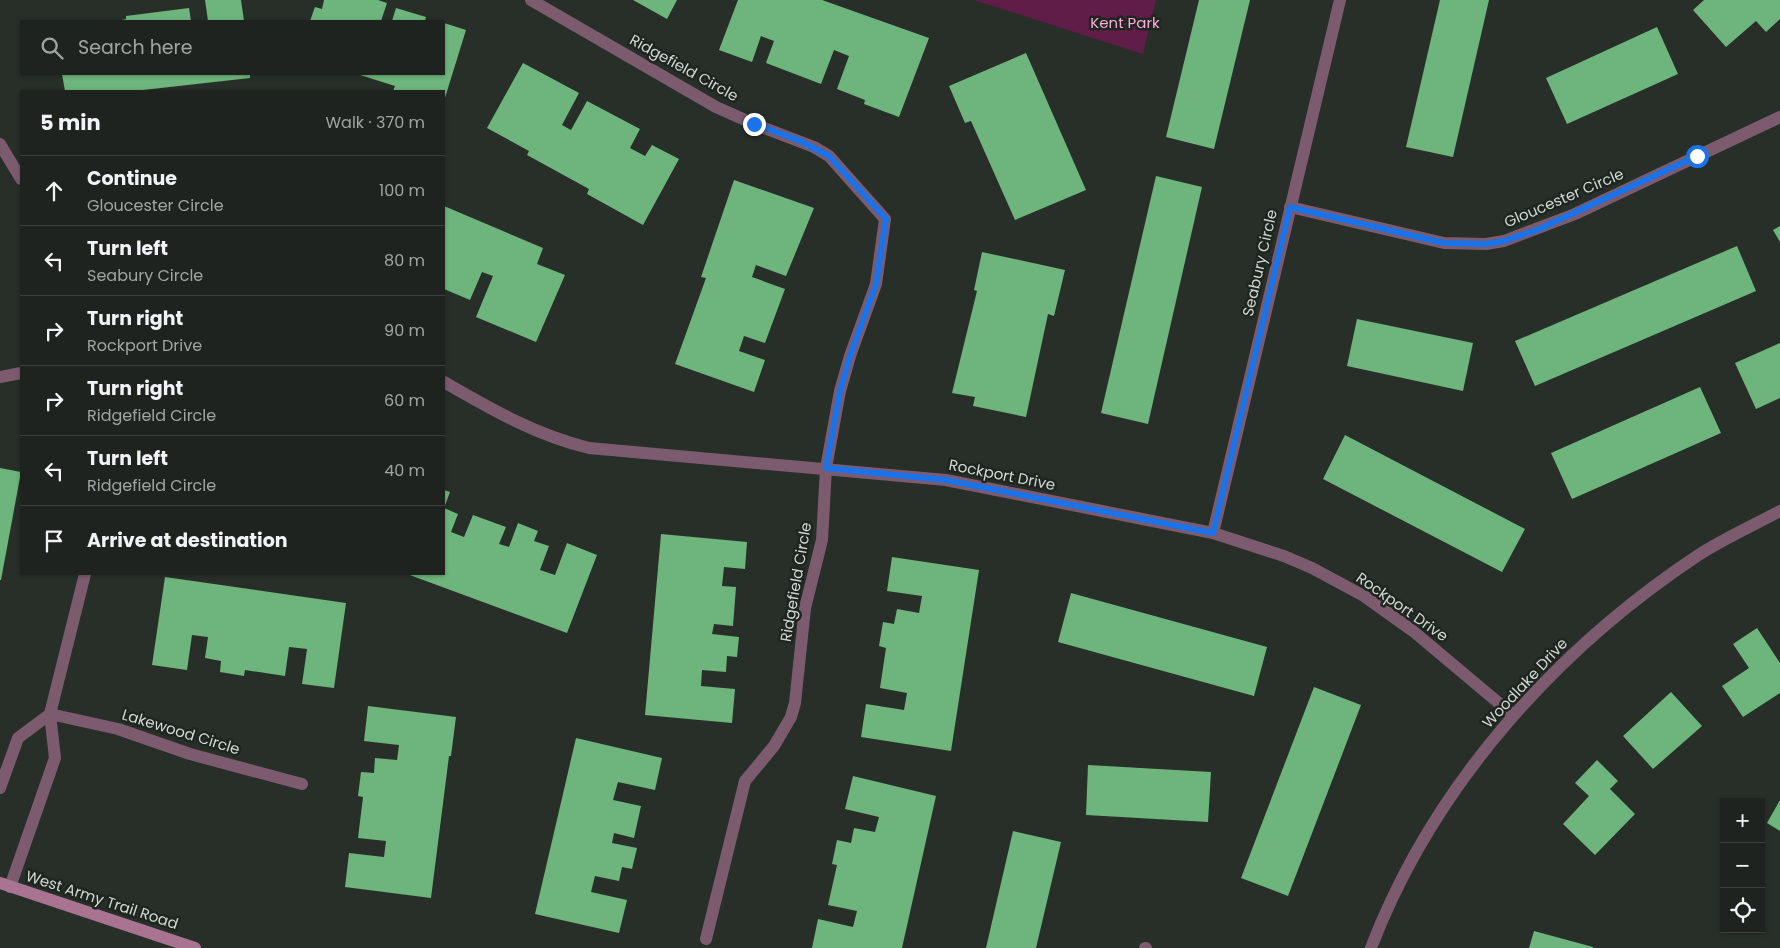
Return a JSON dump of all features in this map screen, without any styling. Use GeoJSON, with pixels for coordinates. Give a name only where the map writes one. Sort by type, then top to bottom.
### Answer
{"type":"FeatureCollection","features":[{"type":"Feature","properties":{"kind":"main road","name":"West Army Trail Road"},"geometry":{"type":"LineString","coordinates":[[5,885],[195,948]]}},
{"type":"Feature","properties":{"kind":"street","name":"Ridgefield Circle"},"geometry":{"type":"LineString","coordinates":[[531,0],[716,107],[814,147],[829,156],[886,219],[876,284],[850,356],[840,391],[826,468],[822,540],[805,608],[795,703],[791,717],[774,746],[745,781],[706,939]]}},
{"type":"Feature","properties":{"kind":"street","name":"Seabury Circle"},"geometry":{"type":"LineString","coordinates":[[1213,533],[1340,0]]}},
{"type":"Feature","properties":{"kind":"street","name":"Gloucester Circle"},"geometry":{"type":"LineString","coordinates":[[1290,207],[1444,243],[1486,244],[1504,241],[1575,214],[1780,117]]}},
{"type":"Feature","properties":{"kind":"street"},"geometry":{"type":"LineString","coordinates":[[0,144],[20,177]]}},
{"type":"Feature","properties":{"kind":"street"},"geometry":{"type":"LineString","coordinates":[[0,377],[20,373]]}},
{"type":"Feature","properties":{"kind":"street","name":"Rockport Drive"},"geometry":{"type":"LineString","coordinates":[[445,383],[515,422],[541,434],[581,446],[616,451],[946,480],[1213,533],[1284,556],[1312,568],[1364,596],[1413,631],[1513,715]]}},
{"type":"Feature","properties":{"kind":"street","name":"Woodlake Drive"},"geometry":{"type":"LineString","coordinates":[[1371,948],[1389,902],[1427,832],[1462,780],[1513,715],[1585,644],[1628,607],[1701,553],[1780,511]]}},
{"type":"Feature","properties":{"kind":"street"},"geometry":{"type":"LineString","coordinates":[[5,885],[54,758],[50,714],[85,575]]}},
{"type":"Feature","properties":{"kind":"street"},"geometry":{"type":"LineString","coordinates":[[0,788],[18,738],[50,714]]}},
{"type":"Feature","properties":{"kind":"street","name":"Lakewood Circle"},"geometry":{"type":"LineString","coordinates":[[50,714],[118,729],[190,754],[302,784]]}},
{"type":"Feature","properties":{"kind":"green space","name":"Kent Park"},"geometry":{"type":"Polygon","coordinates":[[[974,0],[1156,0],[1143,54],[974,0]]]}},
{"type":"Feature","properties":{"kind":"building"},"geometry":{"type":"Polygon","coordinates":[[[205,0],[241,0],[244,20],[208,20],[205,0]]]}},
{"type":"Feature","properties":{"kind":"building"},"geometry":{"type":"Polygon","coordinates":[[[324,0],[378,0],[387,3],[381,20],[310,20],[315,7],[322,9],[324,0]]]}},
{"type":"Feature","properties":{"kind":"building"},"geometry":{"type":"Polygon","coordinates":[[[633,0],[677,0],[667,19],[633,0]]]}},
{"type":"Feature","properties":{"kind":"building"},"geometry":{"type":"Polygon","coordinates":[[[738,0],[822,0],[929,38],[899,117],[864,104],[865,100],[837,89],[849,56],[834,50],[821,84],[766,63],[774,41],[761,36],[752,62],[719,50],[738,0]]]}},
{"type":"Feature","properties":{"kind":"building"},"geometry":{"type":"Polygon","coordinates":[[[1199,0],[1250,0],[1214,149],[1166,137],[1199,0]]]}},
{"type":"Feature","properties":{"kind":"building"},"geometry":{"type":"Polygon","coordinates":[[[1440,0],[1489,0],[1453,157],[1406,147],[1440,0]]]}},
{"type":"Feature","properties":{"kind":"building"},"geometry":{"type":"Polygon","coordinates":[[[1704,0],[1780,0],[1780,19],[1766,32],[1756,21],[1726,47],[1693,10],[1704,0]]]}},
{"type":"Feature","properties":{"kind":"building"},"geometry":{"type":"Polygon","coordinates":[[[189,8],[191,20],[122,20],[126,19],[126,16],[189,8]]]}},
{"type":"Feature","properties":{"kind":"building"},"geometry":{"type":"Polygon","coordinates":[[[396,8],[426,17],[425,20],[392,20],[396,8]]]}},
{"type":"Feature","properties":{"kind":"building"},"geometry":{"type":"Polygon","coordinates":[[[445,23],[466,30],[445,98],[445,90],[393,90],[395,86],[360,75],[445,75],[445,23]]]}},
{"type":"Feature","properties":{"kind":"building"},"geometry":{"type":"Polygon","coordinates":[[[1657,27],[1678,74],[1567,124],[1546,78],[1657,27]]]}},
{"type":"Feature","properties":{"kind":"building"},"geometry":{"type":"Polygon","coordinates":[[[1026,53],[1086,190],[1015,220],[971,121],[965,123],[949,86],[1026,53]]]}},
{"type":"Feature","properties":{"kind":"building"},"geometry":{"type":"Polygon","coordinates":[[[523,63],[579,93],[562,125],[571,130],[587,101],[640,129],[630,148],[645,156],[652,145],[679,159],[643,225],[587,194],[589,189],[527,155],[529,151],[487,128],[523,63]]]}},
{"type":"Feature","properties":{"kind":"building"},"geometry":{"type":"Polygon","coordinates":[[[62,75],[250,75],[250,78],[143,90],[65,90],[62,75]]]}},
{"type":"Feature","properties":{"kind":"building"},"geometry":{"type":"Polygon","coordinates":[[[1156,176],[1202,187],[1148,424],[1101,413],[1156,176]]]}},
{"type":"Feature","properties":{"kind":"building"},"geometry":{"type":"Polygon","coordinates":[[[734,180],[814,208],[786,276],[756,265],[752,277],[785,289],[765,343],[744,336],[739,351],[765,360],[754,392],[675,364],[706,278],[701,277],[734,180]]]}},
{"type":"Feature","properties":{"kind":"building"},"geometry":{"type":"Polygon","coordinates":[[[445,206],[543,248],[537,264],[565,275],[536,342],[476,317],[493,276],[482,272],[470,300],[445,289],[445,206]]]}},
{"type":"Feature","properties":{"kind":"building"},"geometry":{"type":"Polygon","coordinates":[[[1780,226],[1780,242],[1773,230],[1780,226]]]}},
{"type":"Feature","properties":{"kind":"building"},"geometry":{"type":"Polygon","coordinates":[[[1737,246],[1756,291],[1535,386],[1515,341],[1737,246]]]}},
{"type":"Feature","properties":{"kind":"building"},"geometry":{"type":"Polygon","coordinates":[[[982,252],[1065,270],[1054,316],[1048,314],[1026,417],[973,406],[975,397],[952,393],[977,291],[974,290],[982,252]]]}},
{"type":"Feature","properties":{"kind":"building"},"geometry":{"type":"Polygon","coordinates":[[[1357,319],[1473,343],[1463,391],[1347,366],[1357,319]]]}},
{"type":"Feature","properties":{"kind":"building"},"geometry":{"type":"Polygon","coordinates":[[[1780,343],[1780,398],[1756,409],[1735,363],[1780,343]]]}},
{"type":"Feature","properties":{"kind":"building"},"geometry":{"type":"Polygon","coordinates":[[[1700,387],[1721,433],[1572,499],[1551,453],[1700,387]]]}},
{"type":"Feature","properties":{"kind":"building"},"geometry":{"type":"Polygon","coordinates":[[[1345,435],[1525,529],[1502,572],[1323,479],[1345,435]]]}},
{"type":"Feature","properties":{"kind":"building"},"geometry":{"type":"Polygon","coordinates":[[[0,468],[20,472],[20,477],[0,580],[0,468]]]}},
{"type":"Feature","properties":{"kind":"building"},"geometry":{"type":"Polygon","coordinates":[[[445,490],[450,492],[445,505],[445,490]]]}},
{"type":"Feature","properties":{"kind":"building"},"geometry":{"type":"Polygon","coordinates":[[[445,508],[458,514],[451,532],[464,537],[473,515],[506,527],[499,544],[509,547],[518,523],[538,531],[534,541],[549,546],[540,570],[555,575],[567,543],[597,555],[567,633],[410,575],[445,575],[445,508]]]}},
{"type":"Feature","properties":{"kind":"building"},"geometry":{"type":"Polygon","coordinates":[[[661,534],[747,542],[745,569],[724,567],[722,586],[736,587],[733,626],[714,624],[712,634],[739,637],[737,657],[727,656],[726,672],[702,670],[701,686],[735,689],[732,723],[645,715],[661,534]]]}},
{"type":"Feature","properties":{"kind":"building"},"geometry":{"type":"Polygon","coordinates":[[[892,557],[979,570],[951,751],[861,737],[866,704],[904,710],[907,693],[880,688],[886,648],[879,646],[883,622],[894,624],[897,609],[919,613],[922,596],[887,591],[892,557]]]}},
{"type":"Feature","properties":{"kind":"building"},"geometry":{"type":"Polygon","coordinates":[[[165,577],[346,603],[334,688],[302,684],[307,649],[289,647],[285,676],[245,670],[244,676],[220,672],[221,661],[205,658],[208,637],[192,635],[187,670],[152,665],[165,577]]]}},
{"type":"Feature","properties":{"kind":"building"},"geometry":{"type":"Polygon","coordinates":[[[1071,593],[1267,647],[1254,696],[1058,642],[1071,593]]]}},
{"type":"Feature","properties":{"kind":"building"},"geometry":{"type":"Polygon","coordinates":[[[1757,628],[1780,663],[1780,693],[1743,717],[1722,686],[1749,668],[1733,644],[1757,628]]]}},
{"type":"Feature","properties":{"kind":"building"},"geometry":{"type":"Polygon","coordinates":[[[1314,687],[1361,705],[1288,896],[1241,878],[1314,687]]]}},
{"type":"Feature","properties":{"kind":"building"},"geometry":{"type":"Polygon","coordinates":[[[1671,692],[1702,726],[1653,769],[1623,736],[1671,692]]]}},
{"type":"Feature","properties":{"kind":"building"},"geometry":{"type":"Polygon","coordinates":[[[368,706],[456,717],[451,756],[449,756],[431,898],[345,887],[349,853],[384,857],[386,841],[358,838],[363,797],[358,796],[361,772],[374,773],[375,758],[397,760],[399,745],[364,741],[368,706]]]}},
{"type":"Feature","properties":{"kind":"building"},"geometry":{"type":"Polygon","coordinates":[[[576,738],[662,758],[655,790],[618,782],[613,800],[641,806],[634,838],[614,833],[612,843],[637,848],[632,869],[622,867],[619,881],[595,876],[591,892],[627,900],[619,933],[535,914],[576,738]]]}},
{"type":"Feature","properties":{"kind":"building"},"geometry":{"type":"Polygon","coordinates":[[[1597,760],[1618,781],[1610,789],[1635,814],[1595,855],[1563,824],[1589,796],[1575,783],[1597,760]]]}},
{"type":"Feature","properties":{"kind":"building"},"geometry":{"type":"Polygon","coordinates":[[[1088,765],[1211,772],[1208,822],[1086,815],[1088,765]]]}},
{"type":"Feature","properties":{"kind":"building"},"geometry":{"type":"Polygon","coordinates":[[[853,776],[936,796],[902,948],[812,948],[818,919],[853,927],[857,911],[828,905],[837,865],[832,864],[837,840],[851,843],[854,828],[875,832],[879,817],[845,809],[853,776]]]}},
{"type":"Feature","properties":{"kind":"building"},"geometry":{"type":"Polygon","coordinates":[[[1780,800],[1780,831],[1767,823],[1780,800]]]}},
{"type":"Feature","properties":{"kind":"building"},"geometry":{"type":"Polygon","coordinates":[[[1013,831],[1061,842],[1036,948],[986,948],[1013,831]]]}},
{"type":"Feature","properties":{"kind":"building"},"geometry":{"type":"Polygon","coordinates":[[[1534,931],[1593,947],[1593,948],[1529,948],[1534,931]]]}},
{"type":"Feature","properties":{"kind":"route"},"geometry":{"type":"LineString","coordinates":[[754,124],[798,140],[829,156],[886,219],[876,284],[850,356],[840,391],[826,468],[946,480],[1213,533],[1290,207],[1444,243],[1486,244],[1504,241],[1575,214],[1697,156]]}}]}
